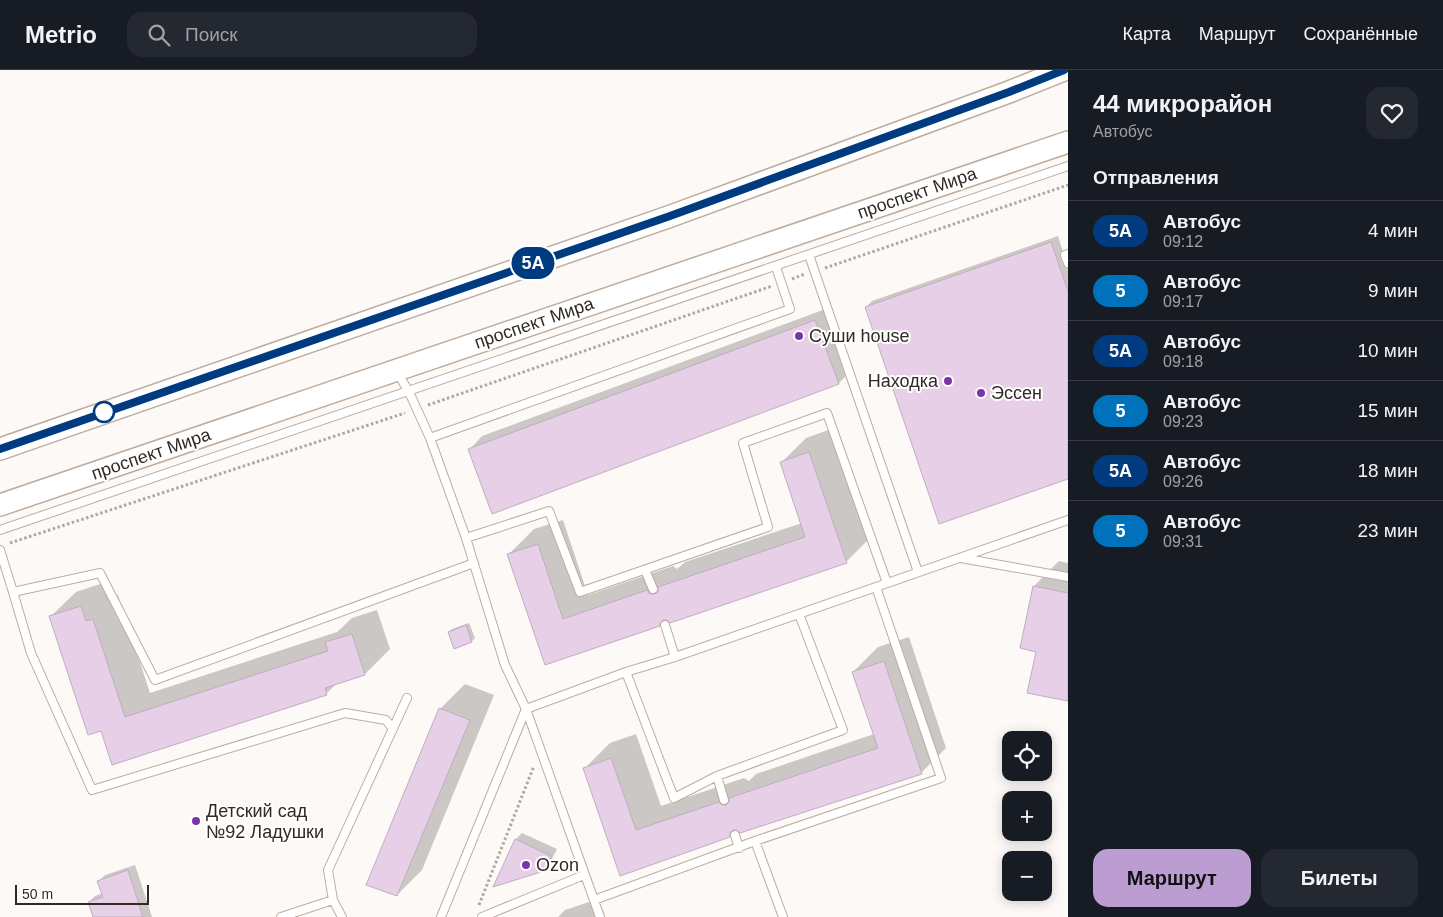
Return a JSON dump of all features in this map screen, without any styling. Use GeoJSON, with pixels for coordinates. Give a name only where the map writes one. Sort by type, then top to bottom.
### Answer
{"type":"FeatureCollection","features":[{"type":"Feature","properties":{"kind":"street"},"geometry":{"type":"LineString","coordinates":[[0,449],[670,216],[1009,92],[1064,70]]}},
{"type":"Feature","properties":{"kind":"street","name":"проспект Мира"},"geometry":{"type":"LineString","coordinates":[[0,505],[1068,142]]}},
{"type":"Feature","properties":{"kind":"lane"},"geometry":{"type":"LineString","coordinates":[[0,530],[1068,166]]}},
{"type":"Feature","properties":{"kind":"lane"},"geometry":{"type":"LineString","coordinates":[[1068,254],[1065,255],[1068,264]]}},
{"type":"Feature","properties":{"kind":"lane"},"geometry":{"type":"LineString","coordinates":[[810,255],[918,572]]}},
{"type":"Feature","properties":{"kind":"lane"},"geometry":{"type":"LineString","coordinates":[[430,438],[790,309],[776,267]]}},
{"type":"Feature","properties":{"kind":"lane"},"geometry":{"type":"LineString","coordinates":[[396,370],[409,392],[430,438],[466,538],[505,665],[526,709],[600,917]]}},
{"type":"Feature","properties":{"kind":"lane"},"geometry":{"type":"LineString","coordinates":[[466,538],[549,511],[580,592],[645,570],[768,527],[743,443],[827,413],[887,583]]}},
{"type":"Feature","properties":{"kind":"lane"},"geometry":{"type":"LineString","coordinates":[[441,917],[526,709],[626,672],[675,657],[1068,520]]}},
{"type":"Feature","properties":{"kind":"lane"},"geometry":{"type":"LineString","coordinates":[[0,550],[31,654],[92,790],[345,713],[386,720],[392,729]]}},
{"type":"Feature","properties":{"kind":"lane"},"geometry":{"type":"LineString","coordinates":[[960,558],[1068,577]]}},
{"type":"Feature","properties":{"kind":"lane"},"geometry":{"type":"LineString","coordinates":[[13,592],[100,573],[155,680],[474,563]]}},
{"type":"Feature","properties":{"kind":"lane"},"geometry":{"type":"LineString","coordinates":[[645,570],[653,589]]}},
{"type":"Feature","properties":{"kind":"lane"},"geometry":{"type":"LineString","coordinates":[[594,900],[755,841],[941,778],[876,587]]}},
{"type":"Feature","properties":{"kind":"lane"},"geometry":{"type":"LineString","coordinates":[[626,672],[674,798],[717,776],[843,730],[799,614]]}},
{"type":"Feature","properties":{"kind":"lane"},"geometry":{"type":"LineString","coordinates":[[665,625],[675,657]]}},
{"type":"Feature","properties":{"kind":"lane"},"geometry":{"type":"LineString","coordinates":[[342,917],[333,900],[328,870],[407,698]]}},
{"type":"Feature","properties":{"kind":"lane"},"geometry":{"type":"LineString","coordinates":[[717,776],[724,800]]}},
{"type":"Feature","properties":{"kind":"lane"},"geometry":{"type":"LineString","coordinates":[[735,835],[739,848]]}},
{"type":"Feature","properties":{"kind":"lane"},"geometry":{"type":"LineString","coordinates":[[755,841],[783,917]]}},
{"type":"Feature","properties":{"kind":"lane"},"geometry":{"type":"LineString","coordinates":[[482,917],[584,875]]}},
{"type":"Feature","properties":{"kind":"lane"},"geometry":{"type":"LineString","coordinates":[[280,917],[333,900]]}},
{"type":"Feature","properties":{"kind":"path"},"geometry":{"type":"LineString","coordinates":[[10,543],[416,409],[1068,185]]}},
{"type":"Feature","properties":{"kind":"path"},"geometry":{"type":"LineString","coordinates":[[478,908],[540,750]]}},
{"type":"Feature","properties":{"kind":"building","name":"Эссен"},"geometry":{"type":"Polygon","coordinates":[[[1051,242],[1068,291],[1068,479],[939,524],[865,307],[1051,242]]]}},
{"type":"Feature","properties":{"kind":"building"},"geometry":{"type":"Polygon","coordinates":[[[815,320],[839,384],[492,514],[468,449],[815,320]]]}},
{"type":"Feature","properties":{"kind":"building"},"geometry":{"type":"Polygon","coordinates":[[[809,452],[847,563],[670,623],[667,620],[663,620],[660,626],[545,665],[507,554],[538,544],[563,619],[647,590],[650,594],[655,594],[658,592],[658,587],[805,537],[780,462],[809,452]]]}},
{"type":"Feature","properties":{"kind":"building"},"geometry":{"type":"Polygon","coordinates":[[[1033,586],[1068,593],[1068,701],[1027,693],[1036,652],[1020,648],[1033,586]]]}},
{"type":"Feature","properties":{"kind":"building"},"geometry":{"type":"Polygon","coordinates":[[[81,606],[86,621],[93,619],[125,717],[328,651],[325,642],[352,634],[365,675],[325,688],[327,695],[112,765],[101,731],[88,735],[49,616],[81,606]]]}},
{"type":"Feature","properties":{"kind":"building"},"geometry":{"type":"Polygon","coordinates":[[[466,625],[472,642],[454,649],[448,632],[466,625]]]}},
{"type":"Feature","properties":{"kind":"building"},"geometry":{"type":"Polygon","coordinates":[[[884,661],[922,774],[740,833],[737,830],[733,830],[730,833],[730,837],[620,876],[583,768],[611,758],[636,830],[719,802],[722,805],[726,805],[729,802],[729,798],[878,748],[852,672],[884,661]]]}},
{"type":"Feature","properties":{"kind":"building"},"geometry":{"type":"Polygon","coordinates":[[[439,708],[470,720],[397,896],[366,885],[439,708]]]}},
{"type":"Feature","properties":{"kind":"building"},"geometry":{"type":"Polygon","coordinates":[[[515,839],[551,856],[544,871],[493,887],[515,839]]]}},
{"type":"Feature","properties":{"kind":"building"},"geometry":{"type":"Polygon","coordinates":[[[128,870],[143,917],[93,917],[88,902],[103,897],[97,881],[128,870]]]}},
{"type":"Feature","properties":{"kind":"bus line","name":"5А"},"geometry":{"type":"LineString","coordinates":[[0,449],[670,216],[1009,92],[1064,70]]}},
{"type":"Feature","properties":{"kind":"place","name":"Суши house"},"geometry":{"type":"Point","coordinates":[799,336]}},
{"type":"Feature","properties":{"kind":"place","name":"Находка"},"geometry":{"type":"Point","coordinates":[948,381]}},
{"type":"Feature","properties":{"kind":"place","name":"Эссен"},"geometry":{"type":"Point","coordinates":[981,393]}},
{"type":"Feature","properties":{"kind":"place","name":"Детский сад №92 Ладушки"},"geometry":{"type":"Point","coordinates":[196,821]}},
{"type":"Feature","properties":{"kind":"place","name":"Ozon"},"geometry":{"type":"Point","coordinates":[526,865]}}]}
